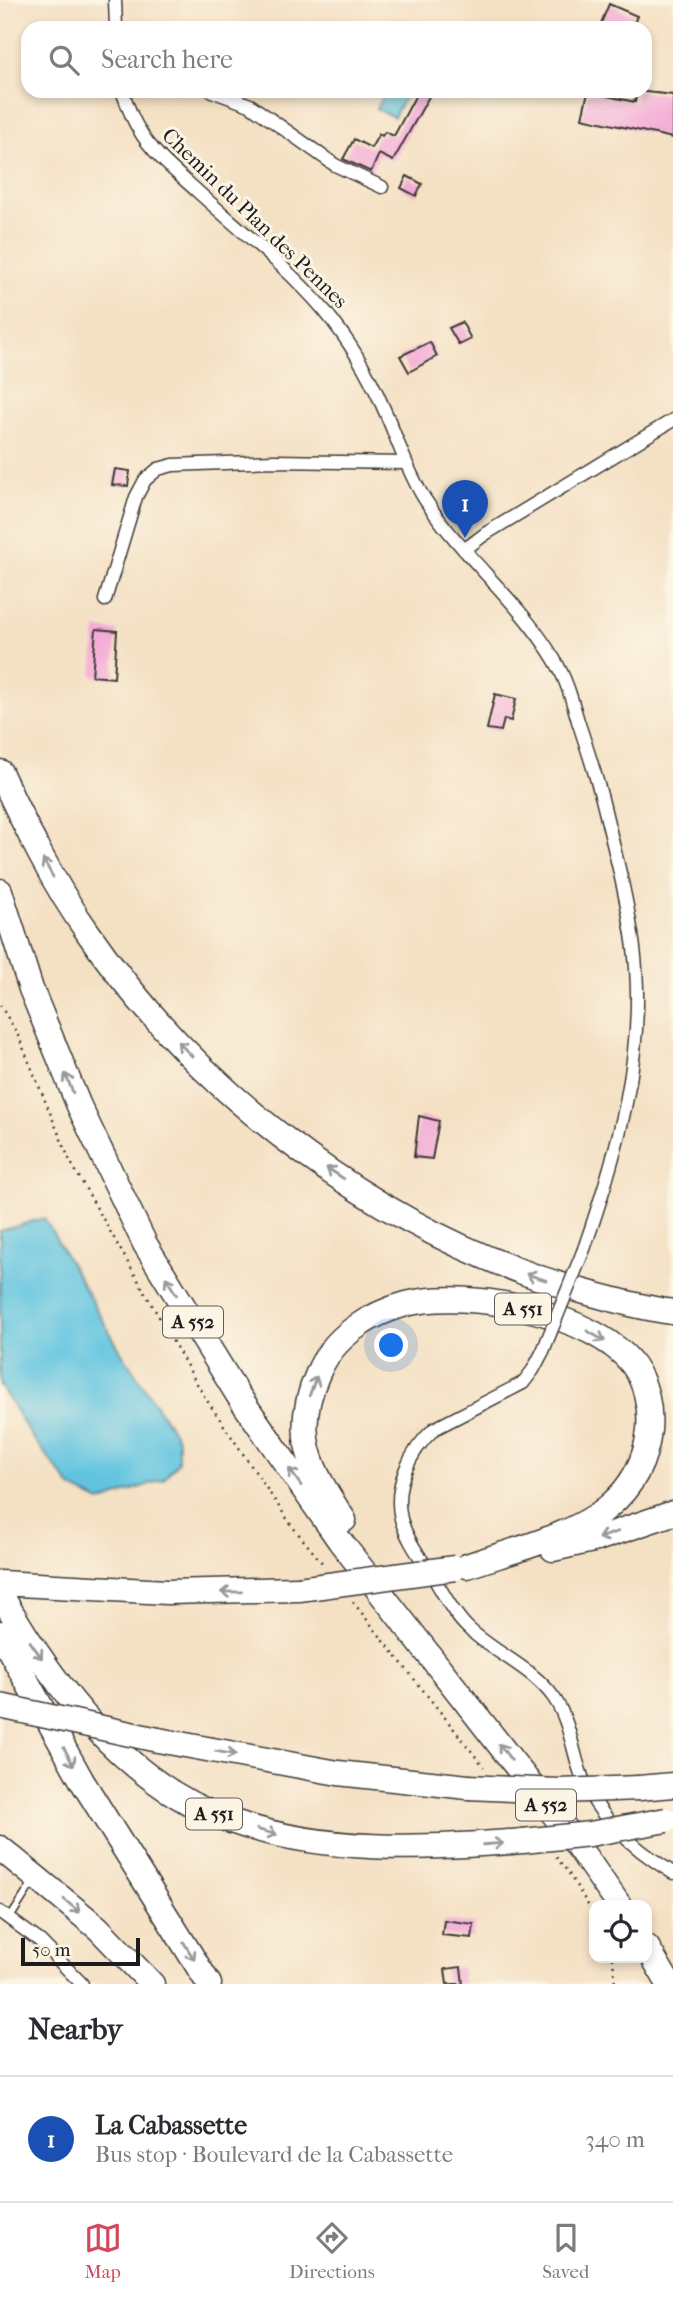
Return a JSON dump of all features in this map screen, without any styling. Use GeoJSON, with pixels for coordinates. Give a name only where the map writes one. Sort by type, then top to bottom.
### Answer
{"type":"FeatureCollection","features":[{"type":"Feature","properties":{"kind":"highway"},"geometry":{"type":"LineString","coordinates":[[0,772],[62,894],[89,935],[121,978],[175,1040],[233,1097],[312,1159],[403,1217],[472,1253],[552,1283],[673,1312]]}},
{"type":"Feature","properties":{"kind":"highway","name":"A 552"},"geometry":{"type":"LineString","coordinates":[[0,891],[31,989],[79,1106],[145,1244],[238,1395],[340,1541],[567,1831],[615,1900]]}},
{"type":"Feature","properties":{"kind":"highway","name":"A 551"},"geometry":{"type":"LineString","coordinates":[[461,1567],[565,1532],[608,1508],[630,1485],[642,1463],[648,1443],[650,1414],[644,1389],[634,1366],[615,1347],[566,1321],[539,1312],[469,1300],[434,1300],[406,1304],[370,1319],[345,1335],[332,1349],[320,1367],[305,1410],[306,1445],[327,1493],[471,1706]]}},
{"type":"Feature","properties":{"kind":"highway","name":"A 551"},"geometry":{"type":"LineString","coordinates":[[0,1583],[167,1592],[299,1589],[461,1567],[597,1539],[673,1513]]}},
{"type":"Feature","properties":{"kind":"highway","name":"A 551"},"geometry":{"type":"LineString","coordinates":[[0,1593],[18,1625],[98,1731],[152,1780],[217,1815],[274,1834],[343,1844],[395,1847],[523,1841],[590,1834],[670,1820]]}},
{"type":"Feature","properties":{"kind":"highway"},"geometry":{"type":"LineString","coordinates":[[0,1633],[82,1781],[209,1984]]}},
{"type":"Feature","properties":{"kind":"highway"},"geometry":{"type":"LineString","coordinates":[[0,1706],[158,1740],[338,1773],[468,1787],[560,1791],[673,1785]]}},
{"type":"Feature","properties":{"kind":"highway"},"geometry":{"type":"LineString","coordinates":[[0,1848],[98,1928],[152,1984]]}},
{"type":"Feature","properties":{"kind":"highway"},"geometry":{"type":"LineString","coordinates":[[652,1955],[669,1984]]}},
{"type":"Feature","properties":{"kind":"street"},"geometry":{"type":"LineString","coordinates":[[115,0],[116,21]]}},
{"type":"Feature","properties":{"kind":"street","name":"Chemin du Plan des Pennes"},"geometry":{"type":"LineString","coordinates":[[125,98],[137,127],[157,155],[307,291],[337,325],[360,360],[384,408],[405,463],[422,496],[464,550],[526,617],[556,663],[566,683],[598,781],[625,896],[634,950],[637,996],[635,1050],[613,1157],[584,1250],[533,1370],[523,1383],[508,1393],[464,1412],[434,1429],[423,1439],[411,1457],[401,1481],[399,1497],[401,1518],[412,1543],[466,1626],[534,1678],[555,1699],[560,1707],[583,1780],[604,1815],[632,1844],[673,1873]]}},
{"type":"Feature","properties":{"kind":"street"},"geometry":{"type":"LineString","coordinates":[[231,98],[250,105],[335,165],[382,187]]}},
{"type":"Feature","properties":{"kind":"street"},"geometry":{"type":"LineString","coordinates":[[464,550],[485,534],[673,421]]}},
{"type":"Feature","properties":{"kind":"street"},"geometry":{"type":"LineString","coordinates":[[105,600],[136,497],[145,480],[158,469],[173,465],[274,461],[405,463]]}},
{"type":"Feature","properties":{"kind":"street"},"geometry":{"type":"LineString","coordinates":[[5,1915],[40,1941],[82,1984]]}},
{"type":"Feature","properties":{"kind":"lane"},"geometry":{"type":"LineString","coordinates":[[5,1915],[36,1877]]}},
{"type":"Feature","properties":{"kind":"path"},"geometry":{"type":"LineString","coordinates":[[613,1963],[615,1984]]}},
{"type":"Feature","properties":{"kind":"water"},"geometry":{"type":"Polygon","coordinates":[[[382,98],[404,98],[394,117],[376,109],[382,98]]]}},
{"type":"Feature","properties":{"kind":"water"},"geometry":{"type":"Polygon","coordinates":[[[44,1218],[120,1350],[178,1439],[178,1462],[164,1479],[100,1502],[72,1488],[32,1437],[0,1385],[0,1231],[44,1218]]]}},
{"type":"Feature","properties":{"kind":"building"},"geometry":{"type":"Polygon","coordinates":[[[609,4],[637,16],[635,21],[602,21],[609,4]]]}},
{"type":"Feature","properties":{"kind":"building"},"geometry":{"type":"Polygon","coordinates":[[[652,93],[673,95],[673,138],[582,118],[587,98],[616,98],[635,102],[636,98],[652,98],[652,93]]]}},
{"type":"Feature","properties":{"kind":"building"},"geometry":{"type":"Polygon","coordinates":[[[414,98],[428,98],[393,161],[379,154],[371,172],[343,159],[354,139],[371,148],[379,134],[382,136],[385,132],[394,136],[414,98]]]}},
{"type":"Feature","properties":{"kind":"building"},"geometry":{"type":"Polygon","coordinates":[[[407,176],[422,184],[416,196],[401,188],[407,176]]]}},
{"type":"Feature","properties":{"kind":"building"},"geometry":{"type":"Polygon","coordinates":[[[462,322],[471,339],[459,345],[449,328],[462,322]]]}},
{"type":"Feature","properties":{"kind":"building"},"geometry":{"type":"Polygon","coordinates":[[[430,342],[437,356],[409,372],[400,356],[430,342]]]}},
{"type":"Feature","properties":{"kind":"building"},"geometry":{"type":"Polygon","coordinates":[[[115,469],[130,471],[128,486],[112,485],[115,469]]]}},
{"type":"Feature","properties":{"kind":"building"},"geometry":{"type":"Polygon","coordinates":[[[96,629],[117,631],[114,678],[92,676],[96,629]]]}},
{"type":"Feature","properties":{"kind":"building"},"geometry":{"type":"Polygon","coordinates":[[[495,694],[516,699],[511,721],[504,719],[501,731],[487,729],[495,694]]]}},
{"type":"Feature","properties":{"kind":"building"},"geometry":{"type":"Polygon","coordinates":[[[419,1116],[439,1121],[432,1159],[414,1157],[419,1116]]]}},
{"type":"Feature","properties":{"kind":"building"},"geometry":{"type":"Polygon","coordinates":[[[444,1920],[474,1924],[472,1938],[442,1935],[444,1920]]]}},
{"type":"Feature","properties":{"kind":"building"},"geometry":{"type":"Polygon","coordinates":[[[461,1967],[463,1984],[447,1984],[445,1969],[461,1967]]]}},
{"type":"Feature","properties":{"kind":"place","name":"La Cabassette"},"geometry":{"type":"Point","coordinates":[465,538]}}]}
